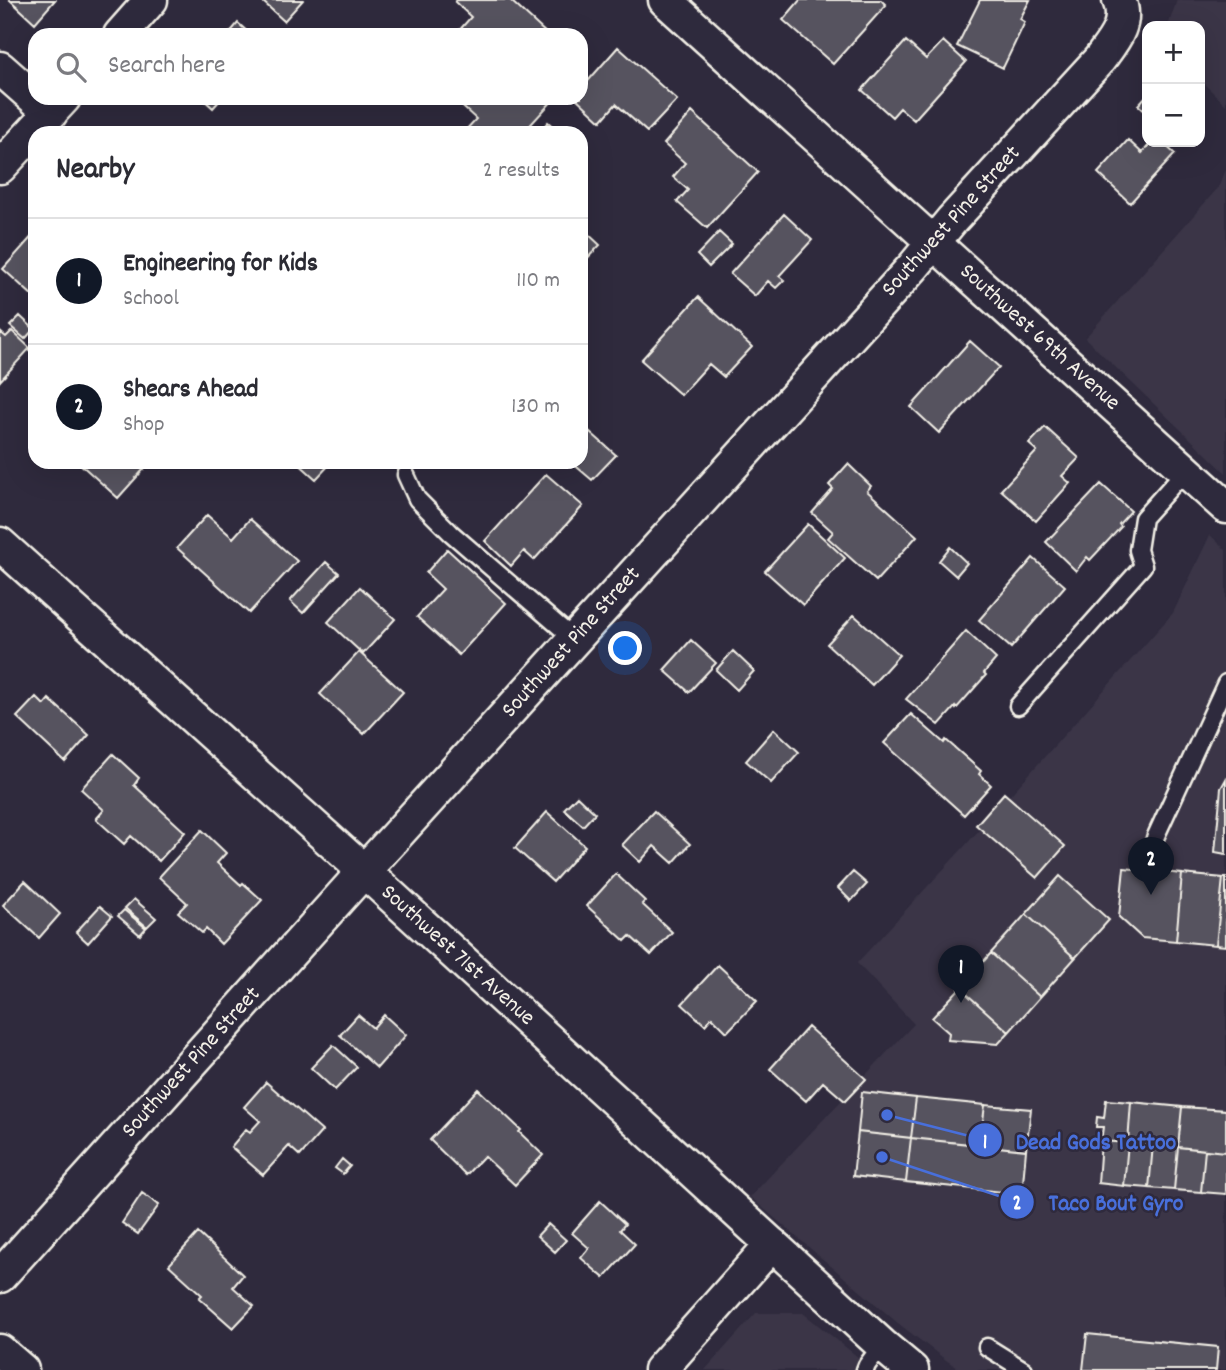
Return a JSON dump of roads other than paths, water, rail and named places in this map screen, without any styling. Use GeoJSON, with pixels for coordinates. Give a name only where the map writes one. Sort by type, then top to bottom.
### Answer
{"type":"FeatureCollection","features":[{"type":"Feature","properties":{"kind":"street"},"geometry":{"type":"LineString","coordinates":[[126,28],[151,0]]}},
{"type":"Feature","properties":{"kind":"street","name":"Southwest 69th Avenue"},"geometry":{"type":"LineString","coordinates":[[665,0],[1226,507]]}},
{"type":"Feature","properties":{"kind":"street","name":"Southwest Pine Street"},"geometry":{"type":"LineString","coordinates":[[0,1276],[1099,60],[1114,41],[1123,20],[1119,0]]}},
{"type":"Feature","properties":{"kind":"street"},"geometry":{"type":"LineString","coordinates":[[0,68],[28,87]]}},
{"type":"Feature","properties":{"kind":"street"},"geometry":{"type":"LineString","coordinates":[[38,126],[57,106]]}},
{"type":"Feature","properties":{"kind":"street"},"geometry":{"type":"LineString","coordinates":[[0,167],[28,137]]}},
{"type":"Feature","properties":{"kind":"street","name":"Southwest 71st Avenue"},"geometry":{"type":"LineString","coordinates":[[0,544],[365,871],[772,1244],[873,1357],[912,1370]]}},
{"type":"Feature","properties":{"kind":"street"},"geometry":{"type":"LineString","coordinates":[[660,1370],[772,1244]]}},
{"type":"Feature","properties":{"kind":"street"},"geometry":{"type":"LineString","coordinates":[[0,1350],[22,1370]]}},
{"type":"Feature","properties":{"kind":"lane"},"geometry":{"type":"LineString","coordinates":[[1018,706],[1143,566],[1138,550],[1143,518],[1185,471]]}},
{"type":"Feature","properties":{"kind":"lane"},"geometry":{"type":"LineString","coordinates":[[406,475],[417,499],[451,533],[575,640]]}},
{"type":"Feature","properties":{"kind":"lane"},"geometry":{"type":"LineString","coordinates":[[1155,838],[1226,682]]}},
{"type":"Feature","properties":{"kind":"lane"},"geometry":{"type":"LineString","coordinates":[[987,1347],[1024,1370]]}},
{"type":"Feature","properties":{"kind":"place","name":"Shears Ahead"},"geometry":{"type":"Point","coordinates":[1151,895]}},
{"type":"Feature","properties":{"kind":"place","name":"Engineering for Kids"},"geometry":{"type":"Point","coordinates":[961,1003]}},
{"type":"Feature","properties":{"kind":"place","name":"Dead Gods Tattoo"},"geometry":{"type":"Point","coordinates":[887,1115]}},
{"type":"Feature","properties":{"kind":"place","name":"Taco Bout Gyro"},"geometry":{"type":"Point","coordinates":[882,1157]}}]}
